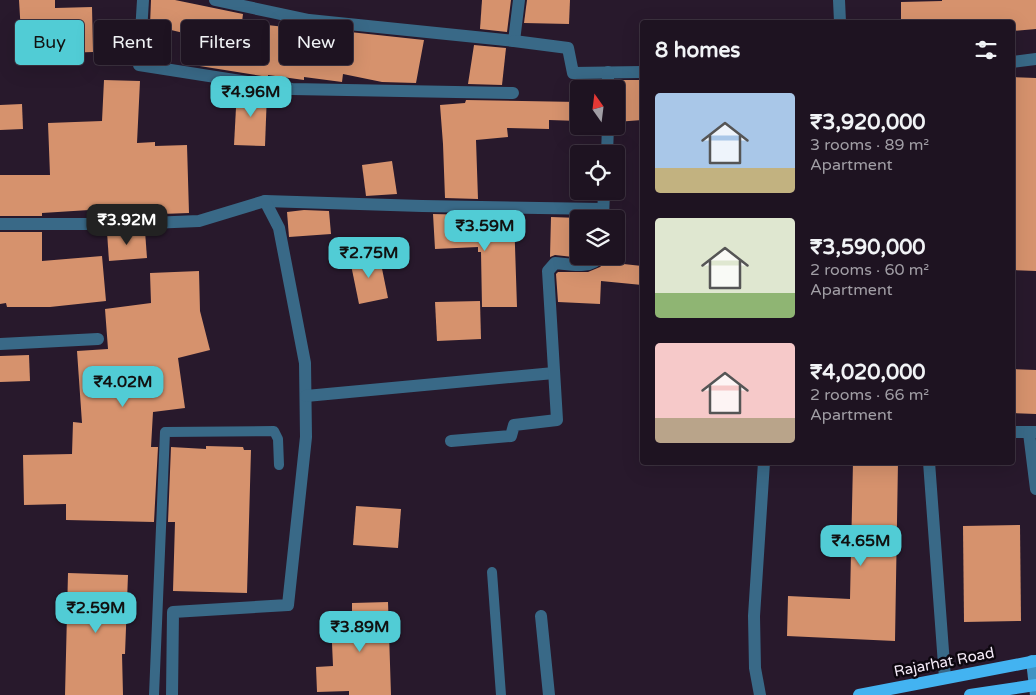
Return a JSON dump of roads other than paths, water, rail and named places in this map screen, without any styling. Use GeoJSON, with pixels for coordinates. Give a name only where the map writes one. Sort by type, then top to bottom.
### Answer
{"type":"FeatureCollection","features":[{"type":"Feature","properties":{"kind":"main road","name":"Rajarhat Road"},"geometry":{"type":"LineString","coordinates":[[859,695],[1034,661]]}},
{"type":"Feature","properties":{"kind":"main road"},"geometry":{"type":"LineString","coordinates":[[970,695],[1036,688]]}},
{"type":"Feature","properties":{"kind":"street"},"geometry":{"type":"LineString","coordinates":[[143,0],[139,65],[292,89],[513,93]]}},
{"type":"Feature","properties":{"kind":"street"},"geometry":{"type":"LineString","coordinates":[[215,0],[309,20],[568,48],[573,72],[640,72]]}},
{"type":"Feature","properties":{"kind":"street"},"geometry":{"type":"LineString","coordinates":[[514,41],[520,0]]}},
{"type":"Feature","properties":{"kind":"street"},"geometry":{"type":"LineString","coordinates":[[839,0],[840,20]]}},
{"type":"Feature","properties":{"kind":"street"},"geometry":{"type":"LineString","coordinates":[[1015,62],[1036,59]]}},
{"type":"Feature","properties":{"kind":"street"},"geometry":{"type":"LineString","coordinates":[[608,72],[608,80]]}},
{"type":"Feature","properties":{"kind":"street"},"geometry":{"type":"LineString","coordinates":[[172,695],[173,612],[288,605],[306,437],[305,363],[279,228],[265,201]]}},
{"type":"Feature","properties":{"kind":"street"},"geometry":{"type":"LineString","coordinates":[[0,224],[125,224],[199,221],[265,201],[570,213]]}},
{"type":"Feature","properties":{"kind":"street"},"geometry":{"type":"LineString","coordinates":[[451,441],[511,436],[514,425],[557,420],[548,271],[555,262],[570,263]]}},
{"type":"Feature","properties":{"kind":"street"},"geometry":{"type":"LineString","coordinates":[[0,344],[98,339]]}},
{"type":"Feature","properties":{"kind":"street"},"geometry":{"type":"LineString","coordinates":[[306,396],[554,373]]}},
{"type":"Feature","properties":{"kind":"street"},"geometry":{"type":"LineString","coordinates":[[1015,432],[1032,433],[1036,489]]}},
{"type":"Feature","properties":{"kind":"street"},"geometry":{"type":"LineString","coordinates":[[760,695],[755,668],[754,616],[764,465]]}},
{"type":"Feature","properties":{"kind":"street"},"geometry":{"type":"LineString","coordinates":[[928,465],[945,678]]}},
{"type":"Feature","properties":{"kind":"street"},"geometry":{"type":"LineString","coordinates":[[541,616],[550,695]]}},
{"type":"Feature","properties":{"kind":"street"},"geometry":{"type":"LineString","coordinates":[[1034,661],[1036,688]]}},
{"type":"Feature","properties":{"kind":"lane"},"geometry":{"type":"LineString","coordinates":[[154,695],[165,432],[274,431],[278,439],[278,465]]}},
{"type":"Feature","properties":{"kind":"lane"},"geometry":{"type":"LineString","coordinates":[[492,572],[502,695]]}}]}
